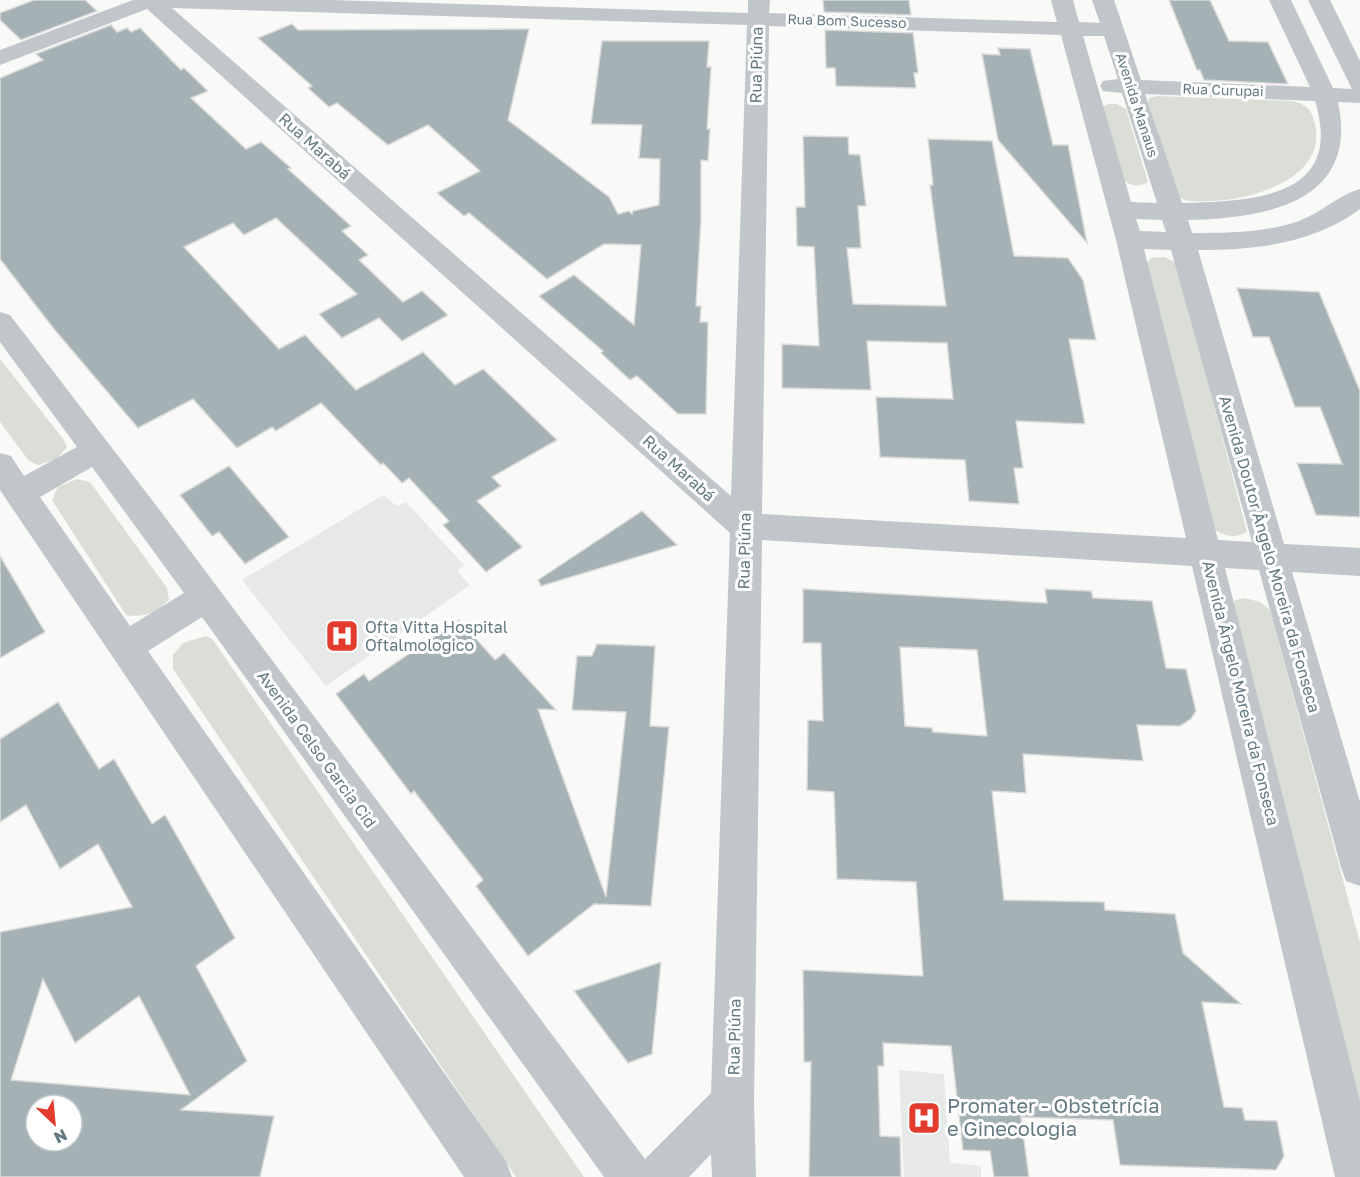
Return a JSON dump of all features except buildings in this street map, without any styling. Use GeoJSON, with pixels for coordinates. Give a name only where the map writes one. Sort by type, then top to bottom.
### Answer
{"type":"FeatureCollection","features":[{"type":"Feature","properties":{"kind":"street"},"geometry":{"type":"LineString","coordinates":[[0,58],[151,0]]}},
{"type":"Feature","properties":{"kind":"street","name":"Rua Bom Sucesso"},"geometry":{"type":"LineString","coordinates":[[151,0],[758,9],[1112,30]]}},
{"type":"Feature","properties":{"kind":"street","name":"Rua Marabá"},"geometry":{"type":"LineString","coordinates":[[151,0],[744,526]]}},
{"type":"Feature","properties":{"kind":"street"},"geometry":{"type":"LineString","coordinates":[[1062,0],[1068,29],[1086,85],[1120,210],[1172,211],[1224,211],[1260,206],[1291,196],[1316,181],[1334,152],[1334,128],[1324,94],[1280,0]]}},
{"type":"Feature","properties":{"kind":"street","name":"Avenida Manaus"},"geometry":{"type":"LineString","coordinates":[[1103,0],[1172,211]]}},
{"type":"Feature","properties":{"kind":"street"},"geometry":{"type":"LineString","coordinates":[[1319,0],[1360,84]]}},
{"type":"Feature","properties":{"kind":"street","name":"Rua Piúna"},"geometry":{"type":"LineString","coordinates":[[734,1177],[732,1102],[758,9]]}},
{"type":"Feature","properties":{"kind":"street","name":"Rua Curupai"},"geometry":{"type":"LineString","coordinates":[[1086,85],[1360,96]]}},
{"type":"Feature","properties":{"kind":"street"},"geometry":{"type":"LineString","coordinates":[[1129,240],[1240,242],[1289,234],[1322,223],[1360,197]]}},
{"type":"Feature","properties":{"kind":"street","name":"Avenida Ângelo Moreira da Fonseca"},"geometry":{"type":"LineString","coordinates":[[1120,210],[1207,552],[1357,1177]]}},
{"type":"Feature","properties":{"kind":"street","name":"Avenida Doutor Ângelo Moreira da Fonseca"},"geometry":{"type":"LineString","coordinates":[[1172,211],[1360,867]]}},
{"type":"Feature","properties":{"kind":"street","name":"Avenida Celso Garcia Cid"},"geometry":{"type":"LineString","coordinates":[[0,322],[206,597],[632,1177]]}},
{"type":"Feature","properties":{"kind":"street"},"geometry":{"type":"LineString","coordinates":[[97,450],[10,479],[124,648],[490,1177]]}},
{"type":"Feature","properties":{"kind":"street"},"geometry":{"type":"LineString","coordinates":[[744,526],[1360,562]]}},
{"type":"Feature","properties":{"kind":"street"},"geometry":{"type":"LineString","coordinates":[[124,648],[206,597]]}},
{"type":"Feature","properties":{"kind":"street"},"geometry":{"type":"LineString","coordinates":[[658,1177],[732,1102]]}},
{"type":"Feature","properties":{"kind":"shaded area"},"geometry":{"type":"Polygon","coordinates":[[[1157,96],[1297,102],[1308,108],[1312,114],[1316,143],[1310,159],[1298,173],[1264,191],[1226,200],[1185,200],[1178,196],[1148,102],[1149,98],[1157,96]]]}},
{"type":"Feature","properties":{"kind":"shaded area"},"geometry":{"type":"Polygon","coordinates":[[[1117,104],[1126,109],[1148,182],[1145,184],[1133,185],[1124,180],[1101,107],[1117,104]]]}},
{"type":"Feature","properties":{"kind":"shaded area"},"geometry":{"type":"Polygon","coordinates":[[[1164,257],[1177,263],[1247,532],[1238,535],[1226,535],[1213,529],[1147,263],[1151,258],[1164,257]]]}},
{"type":"Feature","properties":{"kind":"shaded area"},"geometry":{"type":"Polygon","coordinates":[[[0,359],[64,440],[67,447],[57,459],[38,465],[29,461],[0,422],[0,359]]]}},
{"type":"Feature","properties":{"kind":"shaded area"},"geometry":{"type":"Polygon","coordinates":[[[77,479],[90,482],[167,588],[169,600],[159,608],[144,615],[126,615],[52,500],[58,487],[77,479]]]}},
{"type":"Feature","properties":{"kind":"shaded area","name":"Ofta Vitta Hospital Oftalmologico"},"geometry":{"type":"Polygon","coordinates":[[[383,495],[397,506],[406,502],[464,565],[457,571],[470,585],[326,686],[242,580],[383,495]]]}},
{"type":"Feature","properties":{"kind":"shaded area"},"geometry":{"type":"Polygon","coordinates":[[[1245,598],[1260,602],[1270,610],[1360,943],[1360,1130],[1230,607],[1235,600],[1245,598]]]}},
{"type":"Feature","properties":{"kind":"shaded area"},"geometry":{"type":"Polygon","coordinates":[[[206,636],[213,640],[584,1177],[516,1177],[173,669],[173,655],[183,643],[206,636]]]}},
{"type":"Feature","properties":{"kind":"shaded area","name":"Promater - Obstetrícia e Ginecologia"},"geometry":{"type":"Polygon","coordinates":[[[899,1070],[944,1074],[950,1163],[981,1166],[981,1177],[904,1177],[899,1070]]]}},
{"type":"Feature","properties":{"kind":"place","name":"Ofta Vitta Hospital Oftalmologico"},"geometry":{"type":"Point","coordinates":[342,636]}},
{"type":"Feature","properties":{"kind":"place","name":"Promater - Obstetrícia e Ginecologia"},"geometry":{"type":"Point","coordinates":[924,1118]}}]}
